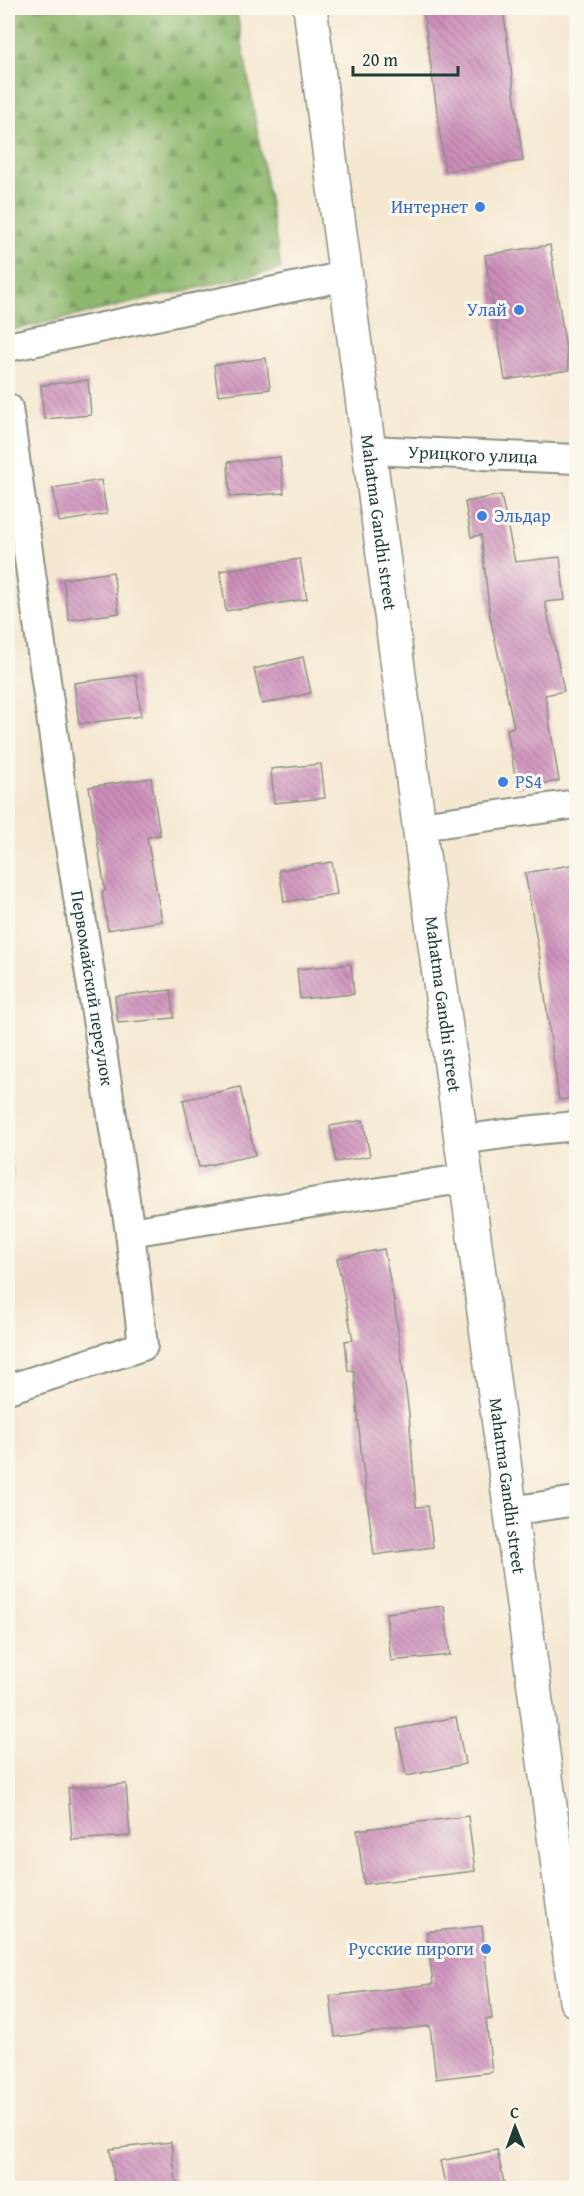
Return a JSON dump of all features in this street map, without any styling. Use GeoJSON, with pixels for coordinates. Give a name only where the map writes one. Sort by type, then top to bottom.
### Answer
{"type":"FeatureCollection","features":[{"type":"Feature","properties":{"kind":"main road","name":"Mahatma Gandhi street"},"geometry":{"type":"LineString","coordinates":[[310,8],[576,2001]]}},
{"type":"Feature","properties":{"kind":"street"},"geometry":{"type":"LineString","coordinates":[[8,346],[346,276]]}},
{"type":"Feature","properties":{"kind":"street","name":"Первомайский переулок"},"geometry":{"type":"LineString","coordinates":[[8,408],[60,781],[130,1232],[142,1346],[8,1389]]}},
{"type":"Feature","properties":{"kind":"street","name":"Урицкого улица"},"geometry":{"type":"LineString","coordinates":[[369,450],[576,459]]}},
{"type":"Feature","properties":{"kind":"street"},"geometry":{"type":"LineString","coordinates":[[420,826],[576,804]]}},
{"type":"Feature","properties":{"kind":"street"},"geometry":{"type":"LineString","coordinates":[[461,1140],[576,1126]]}},
{"type":"Feature","properties":{"kind":"street"},"geometry":{"type":"LineString","coordinates":[[130,1232],[467,1178]]}},
{"type":"Feature","properties":{"kind":"street"},"geometry":{"type":"LineString","coordinates":[[511,1511],[576,1501]]}},
{"type":"Feature","properties":{"kind":"green space"},"geometry":{"type":"Polygon","coordinates":[[[8,8],[236,8],[281,269],[8,331],[8,8]]]}},
{"type":"Feature","properties":{"kind":"water"},"geometry":{"type":"Polygon","coordinates":[[[8,1151],[12,1169],[8,1220],[8,1151]]]}},
{"type":"Feature","properties":{"kind":"building"},"geometry":{"type":"Polygon","coordinates":[[[423,8],[503,8],[523,161],[445,171],[423,8]]]}},
{"type":"Feature","properties":{"kind":"building"},"geometry":{"type":"Polygon","coordinates":[[[550,245],[569,370],[505,380],[485,255],[550,245]]]}},
{"type":"Feature","properties":{"kind":"building"},"geometry":{"type":"Polygon","coordinates":[[[266,358],[270,389],[218,395],[214,365],[266,358]]]}},
{"type":"Feature","properties":{"kind":"building"},"geometry":{"type":"Polygon","coordinates":[[[88,380],[91,415],[44,419],[41,385],[88,380]]]}},
{"type":"Feature","properties":{"kind":"building"},"geometry":{"type":"Polygon","coordinates":[[[280,457],[284,493],[230,497],[228,462],[280,457]]]}},
{"type":"Feature","properties":{"kind":"building"},"geometry":{"type":"Polygon","coordinates":[[[101,480],[107,514],[59,522],[53,488],[101,480]]]}},
{"type":"Feature","properties":{"kind":"building"},"geometry":{"type":"Polygon","coordinates":[[[501,495],[515,562],[560,557],[565,600],[545,602],[564,691],[545,695],[559,781],[517,788],[507,729],[514,727],[490,617],[481,535],[471,537],[465,502],[501,495]]]}},
{"type":"Feature","properties":{"kind":"building"},"geometry":{"type":"Polygon","coordinates":[[[300,559],[307,599],[226,611],[220,571],[300,559]]]}},
{"type":"Feature","properties":{"kind":"building"},"geometry":{"type":"Polygon","coordinates":[[[113,572],[119,613],[69,620],[63,579],[113,572]]]}},
{"type":"Feature","properties":{"kind":"building"},"geometry":{"type":"Polygon","coordinates":[[[303,657],[311,693],[262,704],[254,669],[303,657]]]}},
{"type":"Feature","properties":{"kind":"building"},"geometry":{"type":"Polygon","coordinates":[[[136,675],[141,716],[79,724],[74,683],[136,675]]]}},
{"type":"Feature","properties":{"kind":"building"},"geometry":{"type":"Polygon","coordinates":[[[321,764],[325,798],[274,803],[271,769],[321,764]]]}},
{"type":"Feature","properties":{"kind":"building"},"geometry":{"type":"Polygon","coordinates":[[[151,778],[160,835],[147,837],[162,921],[108,930],[102,892],[105,891],[89,787],[151,778]]]}},
{"type":"Feature","properties":{"kind":"building"},"geometry":{"type":"Polygon","coordinates":[[[332,862],[337,894],[284,902],[279,870],[332,862]]]}},
{"type":"Feature","properties":{"kind":"building"},"geometry":{"type":"Polygon","coordinates":[[[576,864],[576,1098],[559,1100],[539,952],[525,873],[576,864]]]}},
{"type":"Feature","properties":{"kind":"building"},"geometry":{"type":"Polygon","coordinates":[[[351,964],[354,994],[300,999],[297,969],[351,964]]]}},
{"type":"Feature","properties":{"kind":"building"},"geometry":{"type":"Polygon","coordinates":[[[171,990],[174,1018],[118,1023],[115,996],[171,990]]]}},
{"type":"Feature","properties":{"kind":"building"},"geometry":{"type":"Polygon","coordinates":[[[240,1087],[255,1155],[199,1167],[183,1100],[240,1087]]]}},
{"type":"Feature","properties":{"kind":"building"},"geometry":{"type":"Polygon","coordinates":[[[363,1120],[370,1156],[336,1162],[330,1126],[363,1120]]]}},
{"type":"Feature","properties":{"kind":"building"},"geometry":{"type":"Polygon","coordinates":[[[384,1249],[394,1301],[409,1414],[416,1507],[428,1506],[433,1547],[374,1555],[354,1370],[348,1371],[345,1341],[353,1340],[337,1258],[384,1249]]]}},
{"type":"Feature","properties":{"kind":"building"},"geometry":{"type":"Polygon","coordinates":[[[444,1606],[450,1655],[391,1661],[386,1613],[444,1606]]]}},
{"type":"Feature","properties":{"kind":"building"},"geometry":{"type":"Polygon","coordinates":[[[456,1717],[465,1764],[406,1776],[397,1729],[456,1717]]]}},
{"type":"Feature","properties":{"kind":"building"},"geometry":{"type":"Polygon","coordinates":[[[126,1784],[130,1836],[72,1840],[68,1788],[126,1784]]]}},
{"type":"Feature","properties":{"kind":"building"},"geometry":{"type":"Polygon","coordinates":[[[468,1816],[475,1871],[364,1884],[357,1830],[468,1816]]]}},
{"type":"Feature","properties":{"kind":"building"},"geometry":{"type":"Polygon","coordinates":[[[482,1926],[492,2019],[486,2019],[492,2072],[436,2079],[430,2026],[335,2037],[330,1996],[433,1984],[427,1932],[482,1926]]]}},
{"type":"Feature","properties":{"kind":"building"},"geometry":{"type":"Polygon","coordinates":[[[171,2142],[177,2188],[115,2188],[110,2149],[171,2142]]]}},
{"type":"Feature","properties":{"kind":"building"},"geometry":{"type":"Polygon","coordinates":[[[497,2150],[504,2183],[477,2188],[446,2188],[440,2161],[497,2150]]]}},
{"type":"Feature","properties":{"kind":"place","name":"Интернет"},"geometry":{"type":"Point","coordinates":[480,207]}},
{"type":"Feature","properties":{"kind":"place","name":"Улай"},"geometry":{"type":"Point","coordinates":[519,310]}},
{"type":"Feature","properties":{"kind":"place","name":"Эльдар"},"geometry":{"type":"Point","coordinates":[482,516]}},
{"type":"Feature","properties":{"kind":"place","name":"PS4"},"geometry":{"type":"Point","coordinates":[503,782]}},
{"type":"Feature","properties":{"kind":"place","name":"Русские пироги"},"geometry":{"type":"Point","coordinates":[486,1949]}}]}
